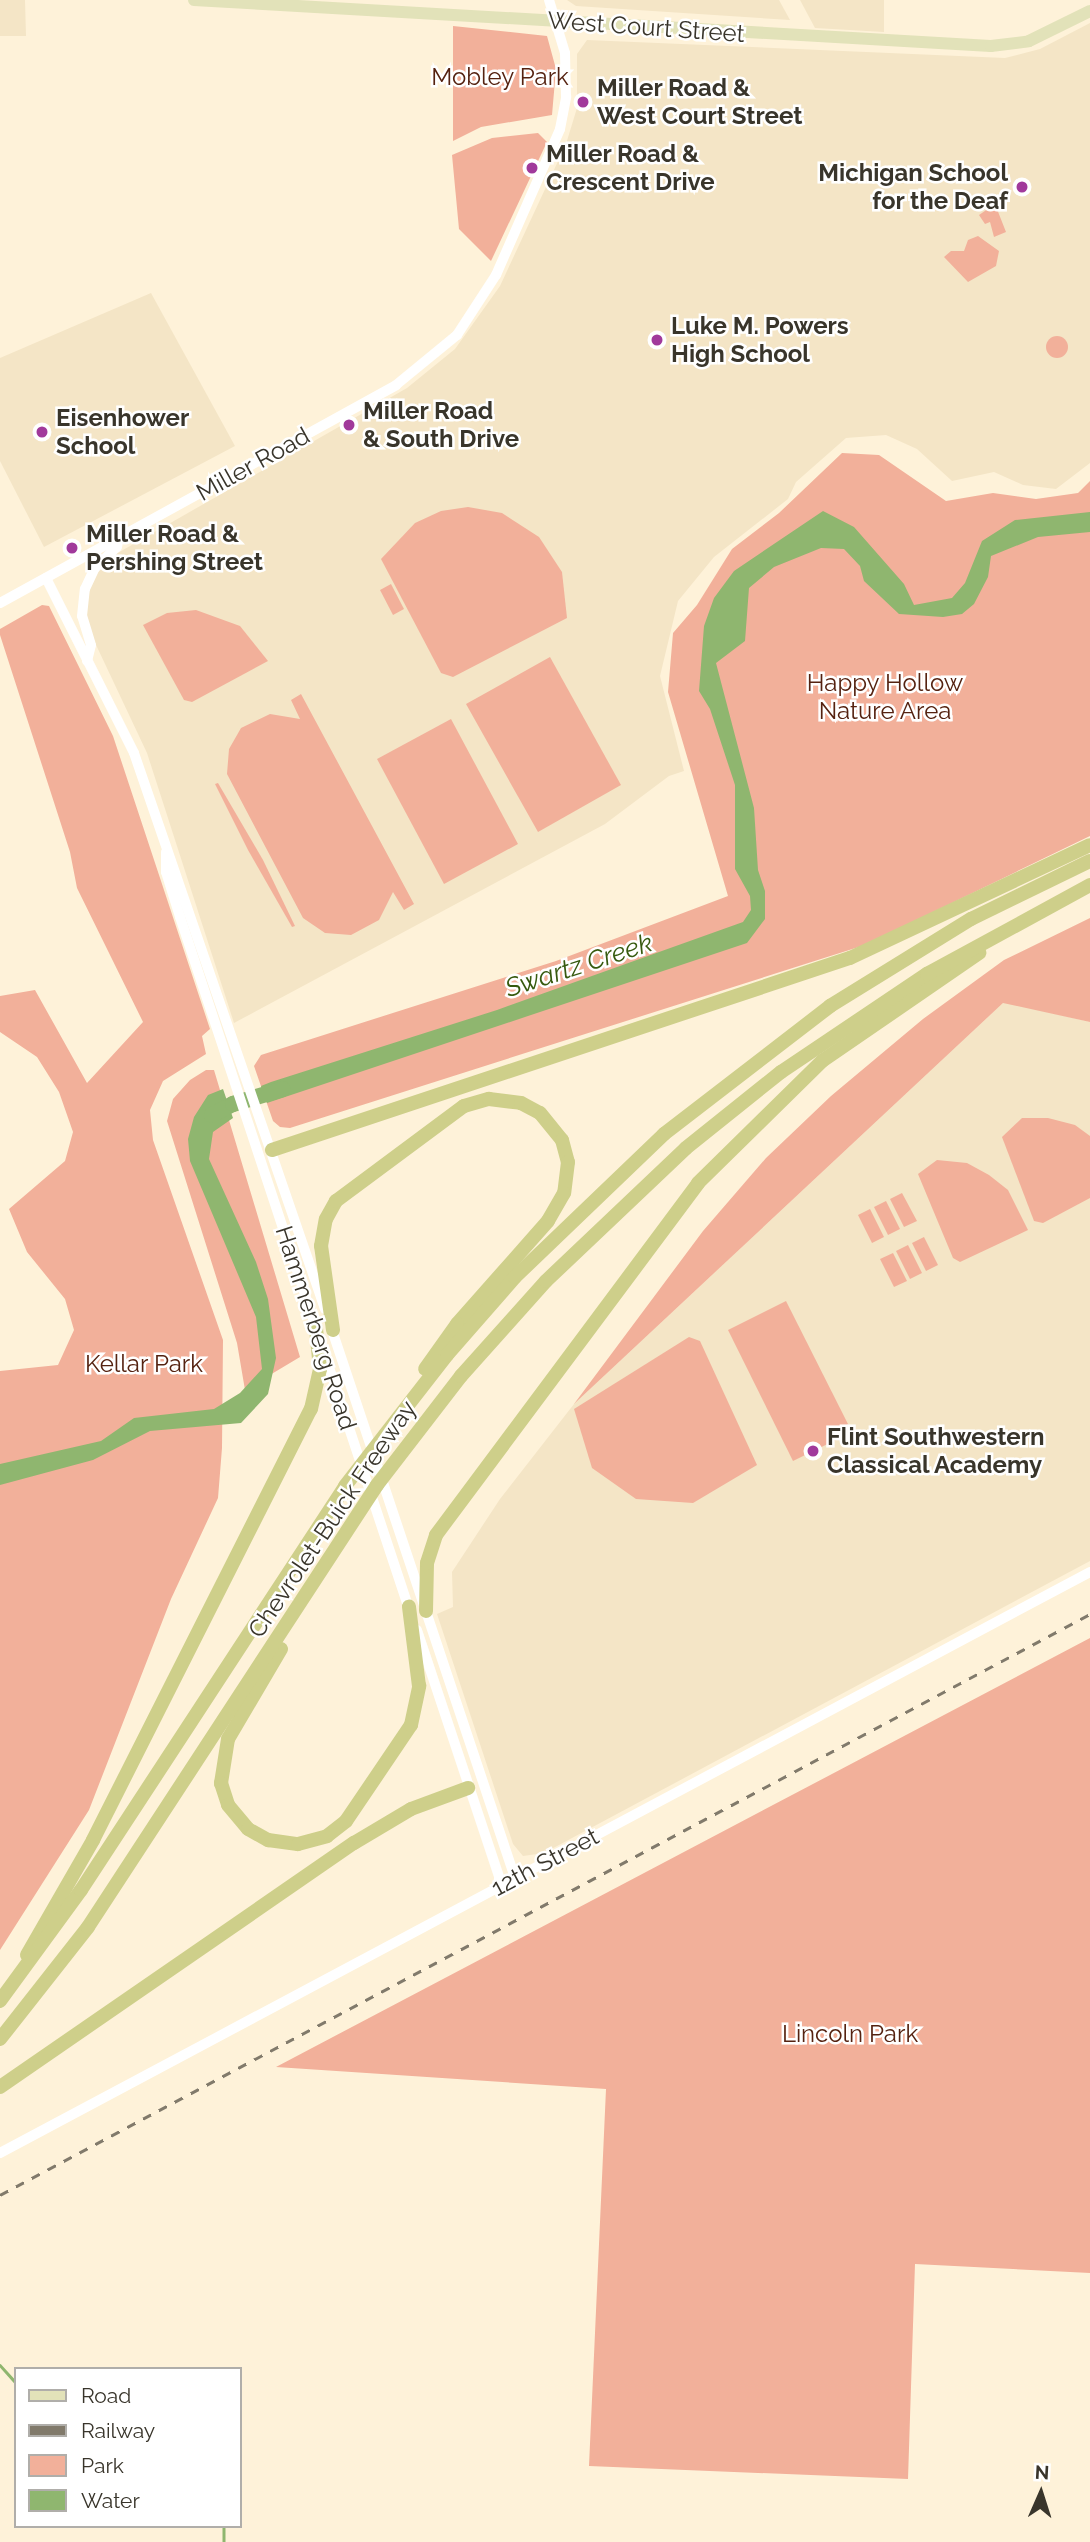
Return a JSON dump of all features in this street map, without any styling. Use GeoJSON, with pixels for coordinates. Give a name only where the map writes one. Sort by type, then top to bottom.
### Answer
{"type":"FeatureCollection","features":[{"type":"Feature","properties":{"kind":"highway"},"geometry":{"type":"LineString","coordinates":[[272,1150],[850,958],[1090,845]]}},
{"type":"Feature","properties":{"kind":"highway","name":"Chevrolet-Buick Freeway"},"geometry":{"type":"LineString","coordinates":[[1,2000],[81,1890],[345,1486],[390,1426],[515,1277],[636,1158],[708,1098],[820,1013],[901,960],[971,919],[1090,861]]}},
{"type":"Feature","properties":{"kind":"highway","name":"Chevrolet-Buick Freeway"},"geometry":{"type":"LineString","coordinates":[[0,2039],[88,1927],[311,1589],[355,1516],[461,1376],[547,1281],[686,1148],[851,1023],[927,974],[1046,906],[1090,885]]}},
{"type":"Feature","properties":{"kind":"highway"},"geometry":{"type":"LineString","coordinates":[[426,1611],[429,1552],[442,1526],[698,1183],[822,1061],[1046,906]]}},
{"type":"Feature","properties":{"kind":"highway"},"geometry":{"type":"LineString","coordinates":[[332,1330],[321,1237],[330,1209],[342,1194],[442,1119],[477,1101],[510,1100],[549,1121],[562,1140],[568,1162],[560,1203],[444,1340],[390,1426]]}},
{"type":"Feature","properties":{"kind":"highway"},"geometry":{"type":"LineString","coordinates":[[1,2000],[93,1840],[311,1409],[320,1369],[316,1328]]}},
{"type":"Feature","properties":{"kind":"highway"},"geometry":{"type":"LineString","coordinates":[[311,1589],[233,1730],[221,1764],[221,1783],[234,1815],[257,1836],[278,1843],[308,1843],[341,1825],[405,1734],[419,1697],[409,1607]]}},
{"type":"Feature","properties":{"kind":"highway"},"geometry":{"type":"LineString","coordinates":[[0,2087],[361,1838],[411,1809],[468,1788]]}},
{"type":"Feature","properties":{"kind":"main road","name":"West Court Street"},"geometry":{"type":"LineString","coordinates":[[194,0],[996,46],[1029,41],[1090,10]]}},
{"type":"Feature","properties":{"kind":"street","name":"Miller Road"},"geometry":{"type":"LineString","coordinates":[[0,603],[396,385],[457,335],[491,285],[558,136],[567,84],[557,22],[548,0]]}},
{"type":"Feature","properties":{"kind":"street"},"geometry":{"type":"LineString","coordinates":[[87,661],[91,645],[82,616],[85,589],[95,568],[117,547],[119,537]]}},
{"type":"Feature","properties":{"kind":"street","name":"Hammerberg Road"},"geometry":{"type":"LineString","coordinates":[[46,578],[130,745],[166,849],[177,870],[515,1878]]}},
{"type":"Feature","properties":{"kind":"street","name":"Hammerberg Road"},"geometry":{"type":"LineString","coordinates":[[166,849],[166,872],[235,1086],[502,1885]]}},
{"type":"Feature","properties":{"kind":"street"},"geometry":{"type":"LineString","coordinates":[[262,1168],[272,1150]]}},
{"type":"Feature","properties":{"kind":"street","name":"12th Street"},"geometry":{"type":"LineString","coordinates":[[0,2153],[1090,1572]]}},
{"type":"Feature","properties":{"kind":"street"},"geometry":{"type":"LineString","coordinates":[[468,1788],[478,1769]]}},
{"type":"Feature","properties":{"kind":"shaded area"},"geometry":{"type":"Polygon","coordinates":[[[0,0],[25,0],[26,36],[0,36],[0,0]]]}},
{"type":"Feature","properties":{"kind":"shaded area"},"geometry":{"type":"Polygon","coordinates":[[[567,0],[779,0],[790,20],[576,6],[567,0]]]}},
{"type":"Feature","properties":{"kind":"shaded area"},"geometry":{"type":"Polygon","coordinates":[[[800,0],[884,0],[884,32],[815,28],[800,0]]]}},
{"type":"Feature","properties":{"kind":"shaded area"},"geometry":{"type":"Polygon","coordinates":[[[1090,23],[1090,463],[1056,489],[1023,485],[994,472],[952,481],[917,449],[886,435],[846,438],[796,482],[788,499],[714,557],[678,601],[660,676],[684,771],[669,776],[605,824],[234,1023],[147,753],[89,630],[85,604],[93,577],[116,554],[407,388],[455,349],[500,286],[566,144],[577,108],[577,54],[587,40],[1005,58],[1040,49],[1090,23]]]}},
{"type":"Feature","properties":{"kind":"shaded area"},"geometry":{"type":"Polygon","coordinates":[[[151,293],[235,446],[44,547],[0,461],[0,358],[151,293]]]}},
{"type":"Feature","properties":{"kind":"shaded area","name":"Flint Southwestern Classical Academy"},"geometry":{"type":"Polygon","coordinates":[[[1004,1002],[1090,1022],[1090,1561],[544,1853],[523,1856],[513,1844],[437,1614],[453,1607],[452,1572],[500,1499],[574,1404],[1004,1002]]]}},
{"type":"Feature","properties":{"kind":"green space","name":"Mobley Park"},"geometry":{"type":"Polygon","coordinates":[[[453,26],[547,36],[556,69],[552,115],[481,127],[453,141],[453,26]]]}},
{"type":"Feature","properties":{"kind":"green space","name":"Mobley Park"},"geometry":{"type":"Polygon","coordinates":[[[538,133],[547,142],[491,261],[459,229],[452,155],[492,138],[538,133]]]}},
{"type":"Feature","properties":{"kind":"green space"},"geometry":{"type":"Polygon","coordinates":[[[995,204],[1006,232],[994,237],[990,222],[985,224],[979,215],[995,204]]]}},
{"type":"Feature","properties":{"kind":"green space"},"geometry":{"type":"Polygon","coordinates":[[[978,236],[999,251],[996,266],[968,282],[944,257],[951,251],[964,251],[968,240],[978,236]]]}},
{"type":"Feature","properties":{"kind":"green space"},"geometry":{"type":"Polygon","coordinates":[[[1057,336],[1065,339],[1068,347],[1065,355],[1057,358],[1049,355],[1046,347],[1049,339],[1057,336]]]}},
{"type":"Feature","properties":{"kind":"green space","name":"Happy Hollow Nature Area"},"geometry":{"type":"Polygon","coordinates":[[[842,453],[879,455],[946,501],[993,493],[1036,499],[1078,493],[1090,481],[1090,836],[865,945],[290,1128],[280,1127],[273,1121],[254,1066],[261,1055],[556,961],[728,896],[668,692],[673,633],[697,605],[732,549],[779,513],[842,453]]]}},
{"type":"Feature","properties":{"kind":"green space"},"geometry":{"type":"Polygon","coordinates":[[[468,507],[502,513],[539,537],[562,572],[567,618],[453,677],[441,673],[381,559],[415,523],[441,511],[468,507]]]}},
{"type":"Feature","properties":{"kind":"green space"},"geometry":{"type":"Polygon","coordinates":[[[391,584],[404,609],[393,615],[380,590],[391,584]]]}},
{"type":"Feature","properties":{"kind":"green space","name":"Kellar Park"},"geometry":{"type":"Polygon","coordinates":[[[42,605],[49,606],[113,736],[210,1029],[202,1036],[206,1054],[163,1081],[150,1110],[153,1140],[223,1340],[222,1448],[218,1498],[171,1599],[89,1810],[0,1950],[0,1371],[58,1365],[74,1330],[65,1299],[27,1252],[9,1209],[65,1161],[73,1132],[59,1092],[37,1057],[0,1032],[0,996],[35,990],[87,1083],[143,1022],[77,888],[70,852],[0,635],[0,629],[42,605]]]}},
{"type":"Feature","properties":{"kind":"green space"},"geometry":{"type":"Polygon","coordinates":[[[196,610],[240,626],[268,661],[192,702],[184,700],[143,625],[167,613],[196,610]]]}},
{"type":"Feature","properties":{"kind":"green space"},"geometry":{"type":"Polygon","coordinates":[[[550,657],[621,785],[538,832],[466,704],[550,657]]]}},
{"type":"Feature","properties":{"kind":"green space"},"geometry":{"type":"Polygon","coordinates":[[[301,694],[414,904],[404,910],[393,892],[379,920],[351,935],[325,933],[303,918],[227,774],[229,749],[241,728],[270,714],[300,719],[291,700],[301,694]]]}},
{"type":"Feature","properties":{"kind":"green space"},"geometry":{"type":"Polygon","coordinates":[[[451,719],[518,844],[444,884],[377,759],[451,719]]]}},
{"type":"Feature","properties":{"kind":"green space"},"geometry":{"type":"Polygon","coordinates":[[[218,783],[263,860],[295,926],[292,927],[248,850],[215,784],[218,783]]]}},
{"type":"Feature","properties":{"kind":"green space"},"geometry":{"type":"Polygon","coordinates":[[[1090,918],[1090,1022],[1003,1003],[574,1404],[703,1231],[766,1158],[831,1096],[923,1019],[1004,960],[1090,918]]]}},
{"type":"Feature","properties":{"kind":"green space","name":"Kellar Park"},"geometry":{"type":"Polygon","coordinates":[[[206,1070],[214,1070],[300,1357],[245,1390],[237,1343],[167,1121],[173,1099],[190,1080],[206,1070]]]}},
{"type":"Feature","properties":{"kind":"green space"},"geometry":{"type":"Polygon","coordinates":[[[1022,1118],[1048,1118],[1075,1125],[1090,1136],[1090,1198],[1043,1223],[1034,1221],[1002,1137],[1022,1118]]]}},
{"type":"Feature","properties":{"kind":"green space"},"geometry":{"type":"Polygon","coordinates":[[[937,1160],[967,1163],[989,1175],[1008,1190],[1028,1230],[960,1262],[953,1258],[918,1174],[937,1160]]]}},
{"type":"Feature","properties":{"kind":"green space"},"geometry":{"type":"Polygon","coordinates":[[[902,1193],[917,1221],[904,1227],[890,1199],[902,1193]]]}},
{"type":"Feature","properties":{"kind":"green space"},"geometry":{"type":"Polygon","coordinates":[[[886,1201],[900,1229],[888,1235],[874,1207],[886,1201]]]}},
{"type":"Feature","properties":{"kind":"green space"},"geometry":{"type":"Polygon","coordinates":[[[870,1209],[884,1237],[872,1243],[858,1215],[870,1209]]]}},
{"type":"Feature","properties":{"kind":"green space"},"geometry":{"type":"Polygon","coordinates":[[[924,1237],[938,1265],[926,1271],[912,1243],[924,1237]]]}},
{"type":"Feature","properties":{"kind":"green space"},"geometry":{"type":"Polygon","coordinates":[[[908,1245],[922,1273],[910,1279],[896,1251],[908,1245]]]}},
{"type":"Feature","properties":{"kind":"green space"},"geometry":{"type":"Polygon","coordinates":[[[893,1253],[907,1281],[894,1287],[880,1259],[893,1253]]]}},
{"type":"Feature","properties":{"kind":"green space"},"geometry":{"type":"Polygon","coordinates":[[[786,1301],[852,1432],[793,1461],[728,1330],[786,1301]]]}},
{"type":"Feature","properties":{"kind":"green space"},"geometry":{"type":"Polygon","coordinates":[[[689,1337],[700,1341],[757,1465],[693,1503],[636,1499],[592,1468],[574,1409],[689,1337]]]}},
{"type":"Feature","properties":{"kind":"green space","name":"Lincoln Park"},"geometry":{"type":"Polygon","coordinates":[[[1090,1638],[1090,2273],[915,2264],[908,2479],[589,2466],[606,2089],[276,2067],[1090,1638]]]}},
{"type":"Feature","properties":{"kind":"water"},"geometry":{"type":"Polygon","coordinates":[[[823,511],[854,527],[904,584],[914,605],[952,598],[965,583],[982,541],[1015,520],[1090,512],[1090,532],[1038,537],[991,556],[988,577],[974,604],[962,614],[943,617],[899,614],[864,581],[860,566],[844,549],[821,548],[774,567],[749,588],[745,641],[716,663],[754,808],[758,870],[765,891],[765,919],[747,943],[267,1103],[261,1086],[271,1082],[497,1010],[743,922],[751,910],[750,896],[735,869],[735,785],[710,709],[699,691],[704,626],[714,598],[734,571],[823,511]]]}},
{"type":"Feature","properties":{"kind":"water"},"geometry":{"type":"Polygon","coordinates":[[[223,1089],[233,1118],[213,1132],[209,1159],[256,1262],[268,1299],[276,1358],[268,1394],[241,1423],[150,1431],[93,1460],[0,1485],[0,1464],[101,1441],[134,1418],[214,1409],[240,1393],[262,1369],[256,1317],[190,1161],[188,1139],[194,1117],[208,1095],[223,1089]]]}},
{"type":"Feature","properties":{"kind":"waterway","name":"Swartz Creek"},"geometry":{"type":"LineString","coordinates":[[212,1115],[233,1104],[283,1089]]}},
{"type":"Feature","properties":{"kind":"waterway"},"geometry":{"type":"LineString","coordinates":[[0,2365],[14,2381]]}},
{"type":"Feature","properties":{"kind":"waterway"},"geometry":{"type":"LineString","coordinates":[[224,2528],[224,2542]]}},
{"type":"Feature","properties":{"kind":"railway"},"geometry":{"type":"LineString","coordinates":[[0,2195],[1090,1614]]}},
{"type":"Feature","properties":{"kind":"place","name":"Miller Road & West Court Street"},"geometry":{"type":"Point","coordinates":[583,102]}},
{"type":"Feature","properties":{"kind":"place","name":"Miller Road & Crescent Drive"},"geometry":{"type":"Point","coordinates":[532,168]}},
{"type":"Feature","properties":{"kind":"place","name":"Michigan School for the Deaf"},"geometry":{"type":"Point","coordinates":[1022,187]}},
{"type":"Feature","properties":{"kind":"place","name":"Luke M. Powers High School"},"geometry":{"type":"Point","coordinates":[657,340]}},
{"type":"Feature","properties":{"kind":"place","name":"Miller Road & South Drive"},"geometry":{"type":"Point","coordinates":[349,425]}},
{"type":"Feature","properties":{"kind":"place","name":"Eisenhower School"},"geometry":{"type":"Point","coordinates":[42,432]}},
{"type":"Feature","properties":{"kind":"place","name":"Miller Road & Pershing Street"},"geometry":{"type":"Point","coordinates":[72,548]}},
{"type":"Feature","properties":{"kind":"place","name":"Flint Southwestern Classical Academy"},"geometry":{"type":"Point","coordinates":[813,1451]}}]}
